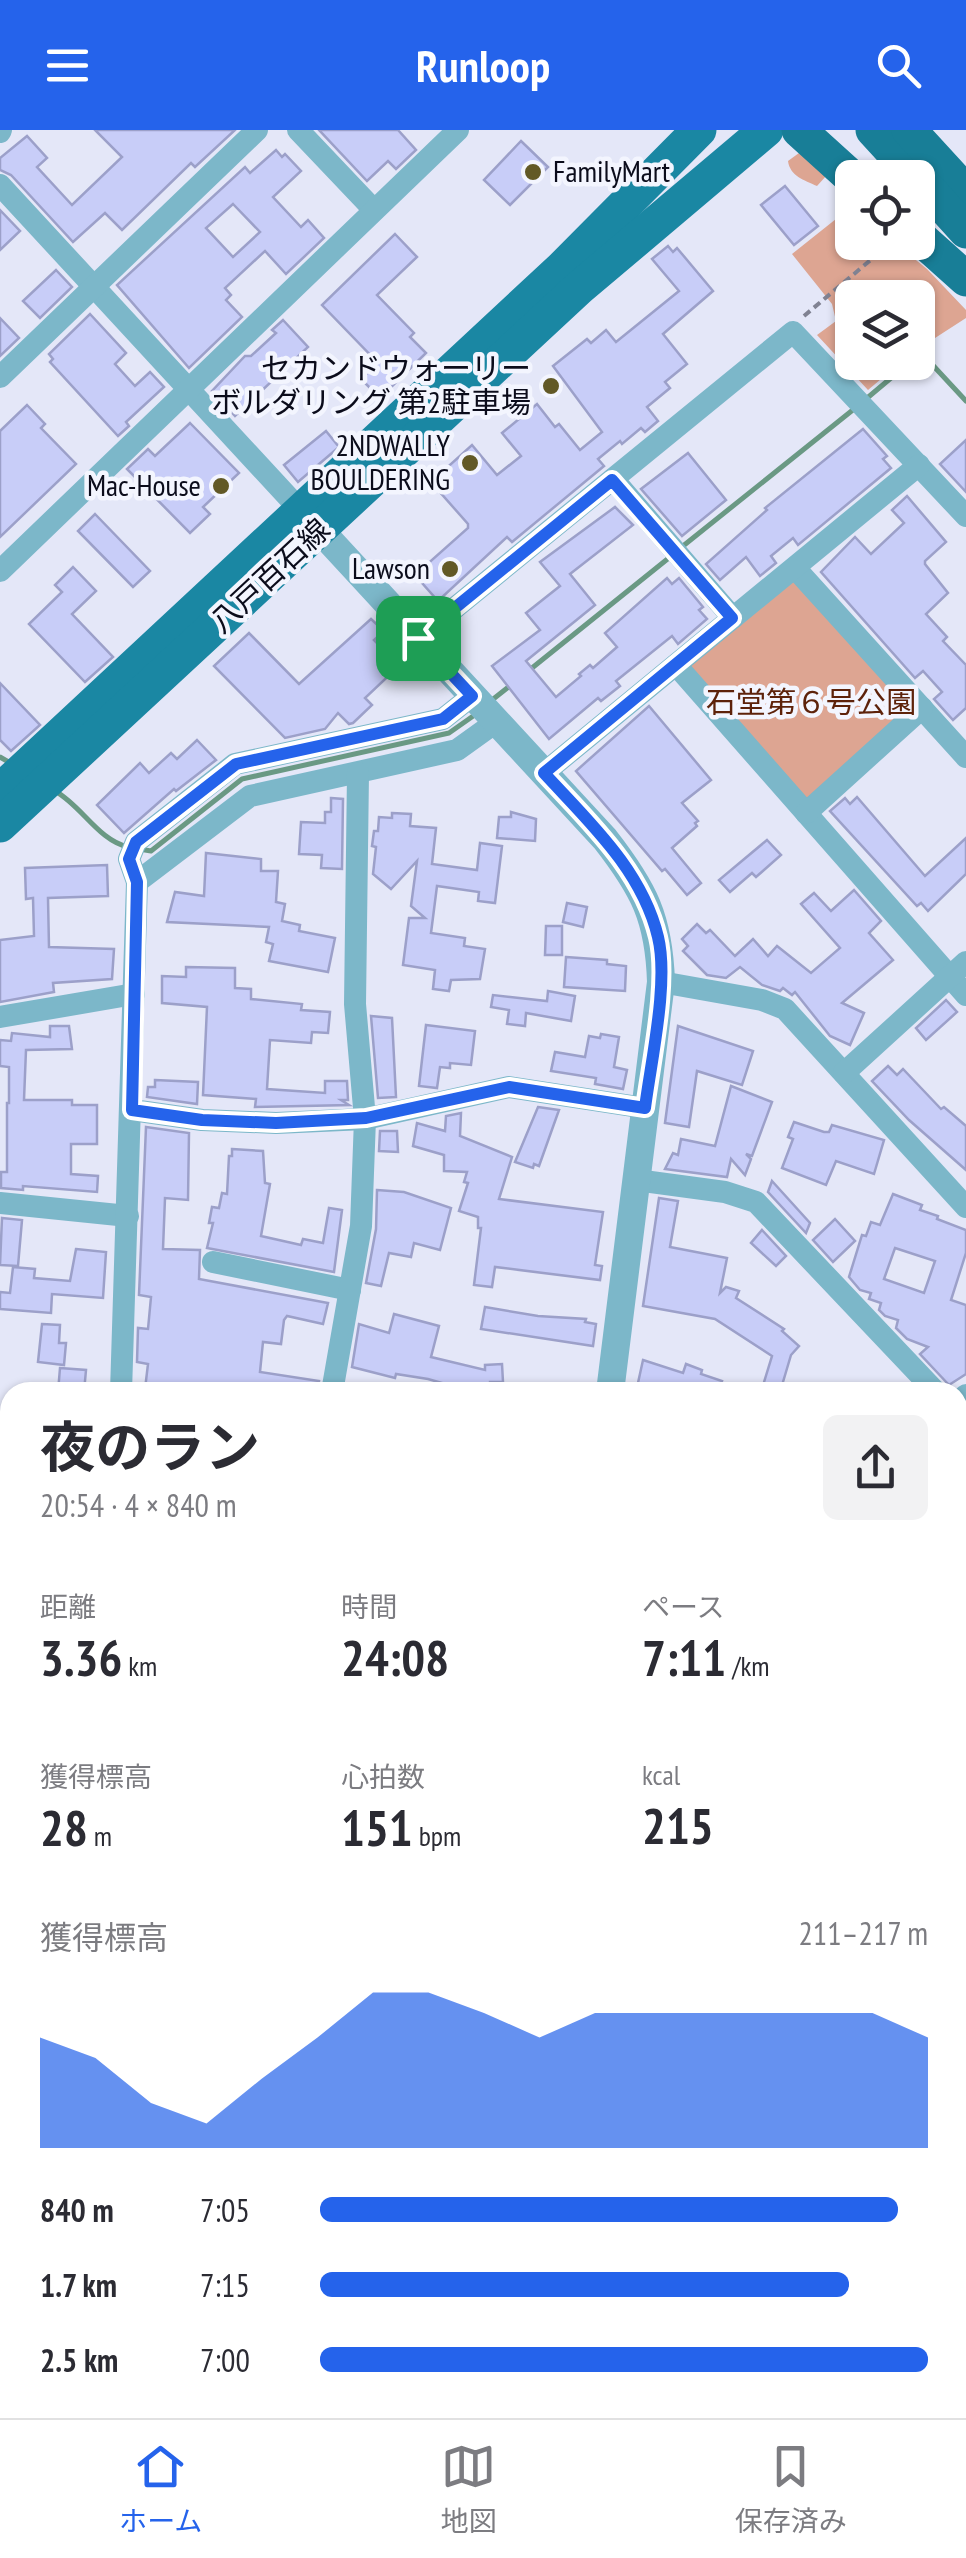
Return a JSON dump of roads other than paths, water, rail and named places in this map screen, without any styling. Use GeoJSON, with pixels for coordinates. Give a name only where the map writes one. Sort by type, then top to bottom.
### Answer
{"type":"FeatureCollection","features":[{"type":"Feature","properties":{"kind":"highway"},"geometry":{"type":"LineString","coordinates":[[799,130],[835,163]]}},
{"type":"Feature","properties":{"kind":"highway"},"geometry":{"type":"LineString","coordinates":[[873,130],[900,160]]}},
{"type":"Feature","properties":{"kind":"highway"},"geometry":{"type":"LineString","coordinates":[[909,130],[966,192]]}},
{"type":"Feature","properties":{"kind":"highway"},"geometry":{"type":"LineString","coordinates":[[935,197],[966,231]]}},
{"type":"Feature","properties":{"kind":"highway"},"geometry":{"type":"LineString","coordinates":[[935,252],[966,280]]}},
{"type":"Feature","properties":{"kind":"main road","name":"八戸百石線"},"geometry":{"type":"LineString","coordinates":[[0,826],[311,521],[699,130]]}},
{"type":"Feature","properties":{"kind":"main road","name":"八戸百石線"},"geometry":{"type":"LineString","coordinates":[[0,791],[766,130]]}},
{"type":"Feature","properties":{"kind":"street"},"geometry":{"type":"LineString","coordinates":[[0,377],[257,130]]}},
{"type":"Feature","properties":{"kind":"street"},"geometry":{"type":"LineString","coordinates":[[298,130],[374,210]]}},
{"type":"Feature","properties":{"kind":"street"},"geometry":{"type":"LineString","coordinates":[[0,570],[458,130]]}},
{"type":"Feature","properties":{"kind":"street"},"geometry":{"type":"LineString","coordinates":[[0,184],[544,773],[630,872],[659,940],[661,982],[611,1382]]}},
{"type":"Feature","properties":{"kind":"street"},"geometry":{"type":"LineString","coordinates":[[418,638],[793,332],[966,516]]}},
{"type":"Feature","properties":{"kind":"street"},"geometry":{"type":"LineString","coordinates":[[544,773],[919,465]]}},
{"type":"Feature","properties":{"kind":"street"},"geometry":{"type":"LineString","coordinates":[[612,480],[732,618]]}},
{"type":"Feature","properties":{"kind":"street"},"geometry":{"type":"LineString","coordinates":[[795,568],[966,757]]}},
{"type":"Feature","properties":{"kind":"street"},"geometry":{"type":"LineString","coordinates":[[676,665],[806,813],[958,969],[966,996]]}},
{"type":"Feature","properties":{"kind":"street"},"geometry":{"type":"LineString","coordinates":[[121,1382],[137,882],[129,859],[136,842],[236,764],[443,719],[472,696]]}},
{"type":"Feature","properties":{"kind":"street"},"geometry":{"type":"LineString","coordinates":[[806,813],[922,708]]}},
{"type":"Feature","properties":{"kind":"street"},"geometry":{"type":"LineString","coordinates":[[137,882],[250,796],[457,750],[496,722]]}},
{"type":"Feature","properties":{"kind":"street"},"geometry":{"type":"LineString","coordinates":[[334,1382],[361,1226],[366,1118],[355,1004],[358,773]]}},
{"type":"Feature","properties":{"kind":"street"},"geometry":{"type":"LineString","coordinates":[[844,1073],[958,969]]}},
{"type":"Feature","properties":{"kind":"street"},"geometry":{"type":"LineString","coordinates":[[661,982],[762,1000],[785,1010],[966,1207]]}},
{"type":"Feature","properties":{"kind":"street"},"geometry":{"type":"LineString","coordinates":[[0,1017],[134,994]]}},
{"type":"Feature","properties":{"kind":"street"},"geometry":{"type":"LineString","coordinates":[[132,1110],[202,1120],[276,1123],[366,1118],[509,1087],[645,1108]]}},
{"type":"Feature","properties":{"kind":"street"},"geometry":{"type":"LineString","coordinates":[[636,1180],[725,1192],[756,1202],[927,1382]]}},
{"type":"Feature","properties":{"kind":"street"},"geometry":{"type":"LineString","coordinates":[[0,1203],[128,1216]]}},
{"type":"Feature","properties":{"kind":"street"},"geometry":{"type":"LineString","coordinates":[[213,1262],[350,1290]]}},
{"type":"Feature","properties":{"kind":"waterway"},"geometry":{"type":"LineString","coordinates":[[935,368],[966,401]]}},
{"type":"Feature","properties":{"kind":"waterway"},"geometry":{"type":"LineString","coordinates":[[866,399],[889,380]]}},
{"type":"Feature","properties":{"kind":"waterway"},"geometry":{"type":"LineString","coordinates":[[683,546],[854,409]]}},
{"type":"Feature","properties":{"kind":"waterway"},"geometry":{"type":"LineString","coordinates":[[527,672],[670,557]]}},
{"type":"Feature","properties":{"kind":"waterway"},"geometry":{"type":"LineString","coordinates":[[492,700],[511,685]]}},
{"type":"Feature","properties":{"kind":"waterway"},"geometry":{"type":"LineString","coordinates":[[139,849],[151,851],[242,779],[449,733],[476,714]]}},
{"type":"Feature","properties":{"kind":"waterway"},"geometry":{"type":"LineString","coordinates":[[0,757],[12,764]]}},
{"type":"Feature","properties":{"kind":"waterway"},"geometry":{"type":"LineString","coordinates":[[55,791],[108,837],[128,847]]}},
{"type":"Feature","properties":{"kind":"place","name":"FamilyMart"},"geometry":{"type":"Point","coordinates":[533,172]}},
{"type":"Feature","properties":{"kind":"place","name":"セカンドウォーリー ボルダリング 第2駐車場"},"geometry":{"type":"Point","coordinates":[551,386]}},
{"type":"Feature","properties":{"kind":"place","name":"2NDWALLY BOULDERING"},"geometry":{"type":"Point","coordinates":[470,463]}},
{"type":"Feature","properties":{"kind":"place","name":"Mac-House"},"geometry":{"type":"Point","coordinates":[221,486]}},
{"type":"Feature","properties":{"kind":"place","name":"Lawson"},"geometry":{"type":"Point","coordinates":[450,569]}},
{"type":"Feature","properties":{"kind":"park label","name":"石堂第６号公園"},"geometry":{"type":"Point","coordinates":[811,703]}}]}
